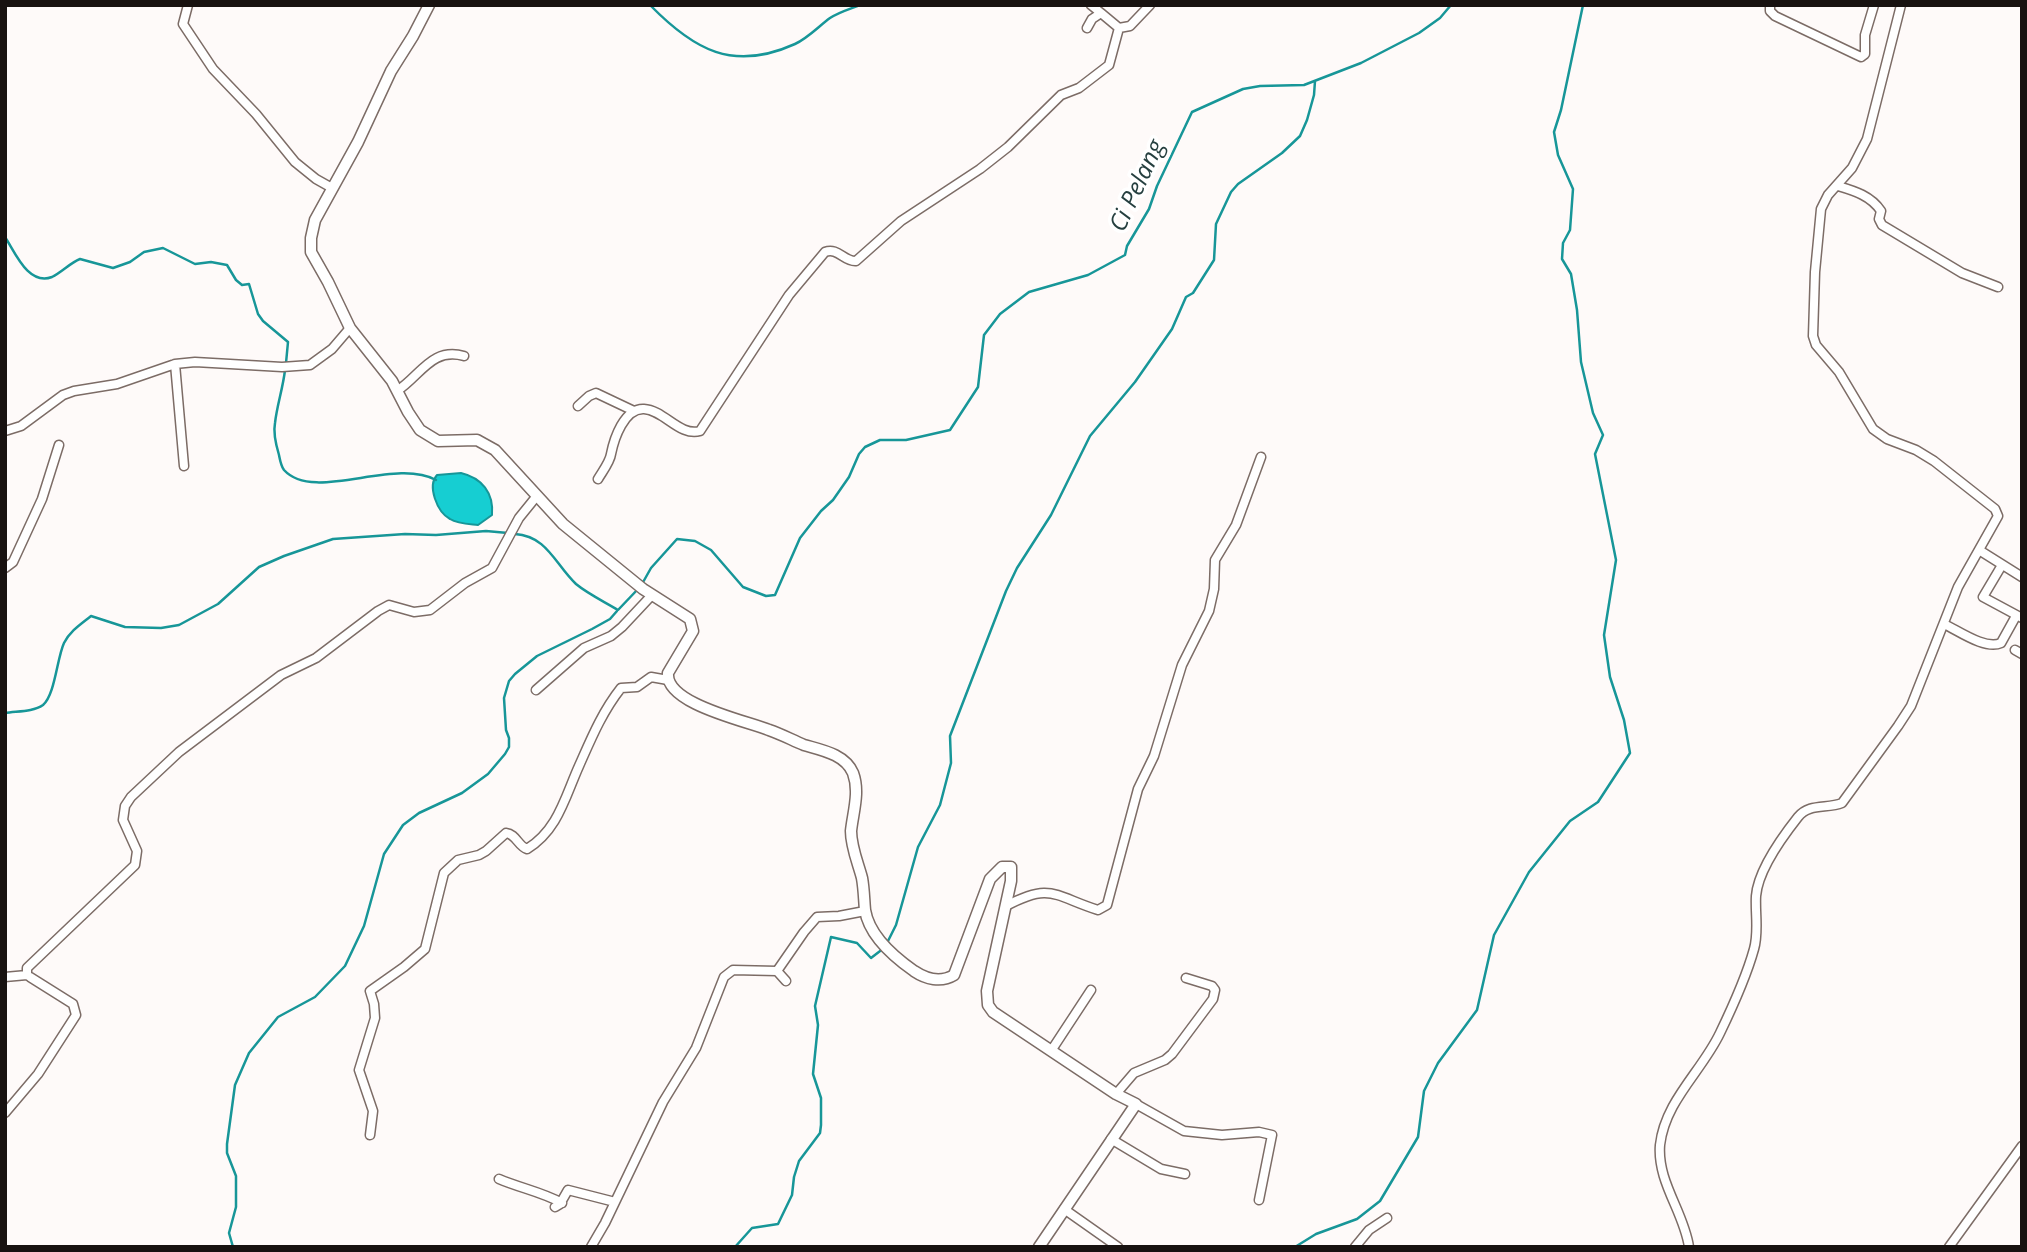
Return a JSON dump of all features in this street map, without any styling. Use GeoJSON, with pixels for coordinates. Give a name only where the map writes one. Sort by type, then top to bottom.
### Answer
{"type":"FeatureCollection","features":[{"type":"Feature","properties":{"kind":"street"},"geometry":{"type":"LineString","coordinates":[[188,5],[183,24],[213,69],[256,114],[295,162],[332,188]]}},
{"type":"Feature","properties":{"kind":"street"},"geometry":{"type":"LineString","coordinates":[[429,5],[391,71],[358,142],[315,220],[310,248],[350,328],[397,391],[408,412],[424,433],[443,442],[472,439],[483,442],[505,458],[536,497],[575,534],[652,595],[690,619],[693,626],[689,640],[671,667],[667,680]]}},
{"type":"Feature","properties":{"kind":"street"},"geometry":{"type":"LineString","coordinates":[[1091,5],[1119,28]]}},
{"type":"Feature","properties":{"kind":"street"},"geometry":{"type":"LineString","coordinates":[[1119,28],[1130,26],[1150,5]]}},
{"type":"Feature","properties":{"kind":"street"},"geometry":{"type":"LineString","coordinates":[[1770,5],[1770,11],[1775,16],[1861,57],[1865,54],[1865,34],[1874,5]]}},
{"type":"Feature","properties":{"kind":"street"},"geometry":{"type":"LineString","coordinates":[[1689,1247],[1684,1225],[1663,1175],[1661,1142],[1673,1108],[1718,1037],[1739,990],[1755,944],[1756,894],[1760,877],[1800,814],[1812,808],[1842,803],[1898,726],[1910,706],[1958,587],[1997,520],[1995,509],[1934,461],[1916,450],[1886,439],[1873,429],[1839,372],[1814,340],[1812,331],[1821,209],[1828,195],[1852,168],[1867,139],[1901,5]]}},
{"type":"Feature","properties":{"kind":"street"},"geometry":{"type":"LineString","coordinates":[[1087,28],[1092,19],[1101,13]]}},
{"type":"Feature","properties":{"kind":"street"},"geometry":{"type":"LineString","coordinates":[[578,406],[596,393],[634,411],[648,409],[691,432],[700,430],[789,295],[825,252],[835,251],[851,261],[856,261],[901,221],[980,169],[1008,147],[1061,95],[1079,88],[1109,65],[1119,28]]}},
{"type":"Feature","properties":{"kind":"street"},"geometry":{"type":"LineString","coordinates":[[1838,186],[1860,193],[1877,205],[1881,211],[1882,225],[1962,273],[1998,288]]}},
{"type":"Feature","properties":{"kind":"street"},"geometry":{"type":"LineString","coordinates":[[5,431],[21,426],[63,395],[84,388],[117,384],[175,364],[203,362],[303,367],[321,359],[350,328]]}},
{"type":"Feature","properties":{"kind":"street"},"geometry":{"type":"LineString","coordinates":[[397,391],[438,356],[449,353],[464,356]]}},
{"type":"Feature","properties":{"kind":"street"},"geometry":{"type":"LineString","coordinates":[[175,364],[184,467]]}},
{"type":"Feature","properties":{"kind":"street"},"geometry":{"type":"LineString","coordinates":[[598,479],[611,457],[611,447],[627,418],[634,411]]}},
{"type":"Feature","properties":{"kind":"street"},"geometry":{"type":"LineString","coordinates":[[5,568],[13,562],[42,499],[59,445]]}},
{"type":"Feature","properties":{"kind":"street"},"geometry":{"type":"LineString","coordinates":[[1006,906],[1036,892],[1061,896],[1098,910],[1107,905],[1138,789],[1154,756],[1182,664],[1209,611],[1214,589],[1215,560],[1236,526],[1261,457]]}},
{"type":"Feature","properties":{"kind":"street"},"geometry":{"type":"LineString","coordinates":[[27,975],[29,965],[135,865],[137,851],[123,820],[125,806],[131,797],[179,752],[281,675],[316,659],[378,611],[389,605],[414,612],[430,610],[465,583],[492,568],[519,518],[536,497]]}},
{"type":"Feature","properties":{"kind":"street"},"geometry":{"type":"LineString","coordinates":[[1979,550],[2022,577]]}},
{"type":"Feature","properties":{"kind":"street"},"geometry":{"type":"LineString","coordinates":[[1944,624],[1987,644],[1997,646],[2001,643],[2019,617],[1983,597],[2002,565]]}},
{"type":"Feature","properties":{"kind":"street"},"geometry":{"type":"LineString","coordinates":[[536,691],[588,645],[611,636],[622,627],[652,595]]}},
{"type":"Feature","properties":{"kind":"street"},"geometry":{"type":"LineString","coordinates":[[370,1135],[373,1111],[359,1070],[375,1018],[370,991],[425,949],[444,873],[462,858],[486,851],[506,833],[511,834],[525,848],[532,846],[549,828],[562,810],[601,717],[621,688],[637,687],[651,677],[667,680],[681,695],[720,715],[767,729],[833,755],[849,767],[853,773],[856,793],[851,836],[863,886],[865,911],[878,936],[899,960],[920,974],[940,979],[951,977],[956,971],[990,878],[1002,867],[1011,867],[1013,873],[986,991],[988,1005],[993,1012],[1116,1094],[1184,1131],[1237,1135],[1259,1132],[1272,1135],[1259,1200]]}},
{"type":"Feature","properties":{"kind":"street"},"geometry":{"type":"LineString","coordinates":[[777,971],[817,917],[865,911]]}},
{"type":"Feature","properties":{"kind":"street"},"geometry":{"type":"LineString","coordinates":[[591,1247],[663,1102],[701,1038],[724,977],[733,970],[777,971],[786,982]]}},
{"type":"Feature","properties":{"kind":"street"},"geometry":{"type":"LineString","coordinates":[[5,977],[27,975],[69,1000],[76,1015],[38,1074],[5,1113]]}},
{"type":"Feature","properties":{"kind":"street"},"geometry":{"type":"LineString","coordinates":[[1116,1094],[1134,1073],[1165,1060],[1172,1054],[1213,999],[1215,990],[1212,986],[1186,978]]}},
{"type":"Feature","properties":{"kind":"street"},"geometry":{"type":"LineString","coordinates":[[1051,1051],[1091,990]]}},
{"type":"Feature","properties":{"kind":"street"},"geometry":{"type":"LineString","coordinates":[[1039,1247],[1136,1104]]}},
{"type":"Feature","properties":{"kind":"street"},"geometry":{"type":"LineString","coordinates":[[1111,1139],[1161,1169],[1185,1174]]}},
{"type":"Feature","properties":{"kind":"street"},"geometry":{"type":"LineString","coordinates":[[1949,1247],[2022,1146]]}},
{"type":"Feature","properties":{"kind":"street"},"geometry":{"type":"LineString","coordinates":[[499,1179],[546,1195],[558,1205],[568,1190],[615,1202]]}},
{"type":"Feature","properties":{"kind":"street"},"geometry":{"type":"LineString","coordinates":[[1064,1209],[1118,1247]]}},
{"type":"Feature","properties":{"kind":"street"},"geometry":{"type":"LineString","coordinates":[[1355,1247],[1369,1230],[1387,1218]]}},
{"type":"Feature","properties":{"kind":"water"},"geometry":{"type":"Polygon","coordinates":[[[461,473],[481,483],[489,493],[492,515],[478,525],[460,523],[445,516],[433,492],[437,475],[461,473]]]}},
{"type":"Feature","properties":{"kind":"waterway"},"geometry":{"type":"LineString","coordinates":[[650,5],[682,34],[716,52],[733,56],[773,52],[795,44],[833,16],[860,5]]}},
{"type":"Feature","properties":{"kind":"waterway","name":"Ci Pelang"},"geometry":{"type":"LineString","coordinates":[[642,584],[651,568],[677,539],[695,541],[711,550],[743,587],[766,596],[775,595],[800,538],[833,500],[865,447],[880,440],[906,440],[950,430],[978,387],[984,335],[1000,314],[1029,292],[1088,275],[1125,255],[1127,246],[1149,209],[1192,112],[1243,89],[1304,85],[1361,63],[1419,33],[1440,18],[1451,5]]}},
{"type":"Feature","properties":{"kind":"waterway"},"geometry":{"type":"LineString","coordinates":[[1295,1247],[1316,1234],[1357,1219],[1380,1201],[1418,1137],[1424,1091],[1438,1063],[1477,1010],[1494,935],[1529,872],[1570,821],[1598,802],[1630,753],[1624,720],[1610,677],[1604,635],[1616,560],[1595,454],[1603,435],[1593,413],[1581,362],[1571,274],[1562,259],[1563,243],[1570,230],[1573,189],[1558,155],[1554,132],[1583,5]]}},
{"type":"Feature","properties":{"kind":"waterway"},"geometry":{"type":"LineString","coordinates":[[887,943],[896,925],[918,847],[940,805],[951,763],[950,736],[1017,568],[1051,515],[1090,436],[1135,382],[1172,329],[1186,297],[1193,293],[1214,260],[1216,224],[1231,192],[1300,136],[1314,95],[1315,81]]}},
{"type":"Feature","properties":{"kind":"waterway"},"geometry":{"type":"LineString","coordinates":[[5,237],[23,266],[36,277],[52,277],[80,259],[113,268],[130,262],[144,252],[163,248],[195,264],[211,262],[227,265],[236,280],[242,285],[249,284],[258,314],[263,321],[288,342],[286,363]]}},
{"type":"Feature","properties":{"kind":"waterway"},"geometry":{"type":"LineString","coordinates":[[285,370],[274,431],[284,470],[297,479],[314,482],[334,482],[399,473],[419,474],[436,480]]}},
{"type":"Feature","properties":{"kind":"waterway"},"geometry":{"type":"LineString","coordinates":[[5,713],[30,710],[43,705],[53,685],[64,643],[73,631],[91,616],[125,627],[161,628],[179,625],[218,604],[259,567],[333,539],[486,531],[508,533]]}},
{"type":"Feature","properties":{"kind":"waterway"},"geometry":{"type":"LineString","coordinates":[[515,534],[526,536],[543,545],[576,584],[618,610],[638,589]]}},
{"type":"Feature","properties":{"kind":"waterway"},"geometry":{"type":"LineString","coordinates":[[233,1247],[229,1233],[236,1207],[236,1176],[227,1153],[227,1144],[235,1085],[249,1053],[278,1017],[315,997],[345,966],[364,926],[384,854],[403,825],[419,813],[462,793],[488,774],[505,754],[509,747],[509,738],[504,698],[509,681],[537,656],[610,619],[617,611]]}},
{"type":"Feature","properties":{"kind":"waterway"},"geometry":{"type":"LineString","coordinates":[[735,1247],[752,1228],[778,1224],[792,1195],[799,1161],[820,1133],[821,1098],[813,1074],[818,1025],[815,1006],[831,937],[857,943],[871,958],[884,948]]}}]}
